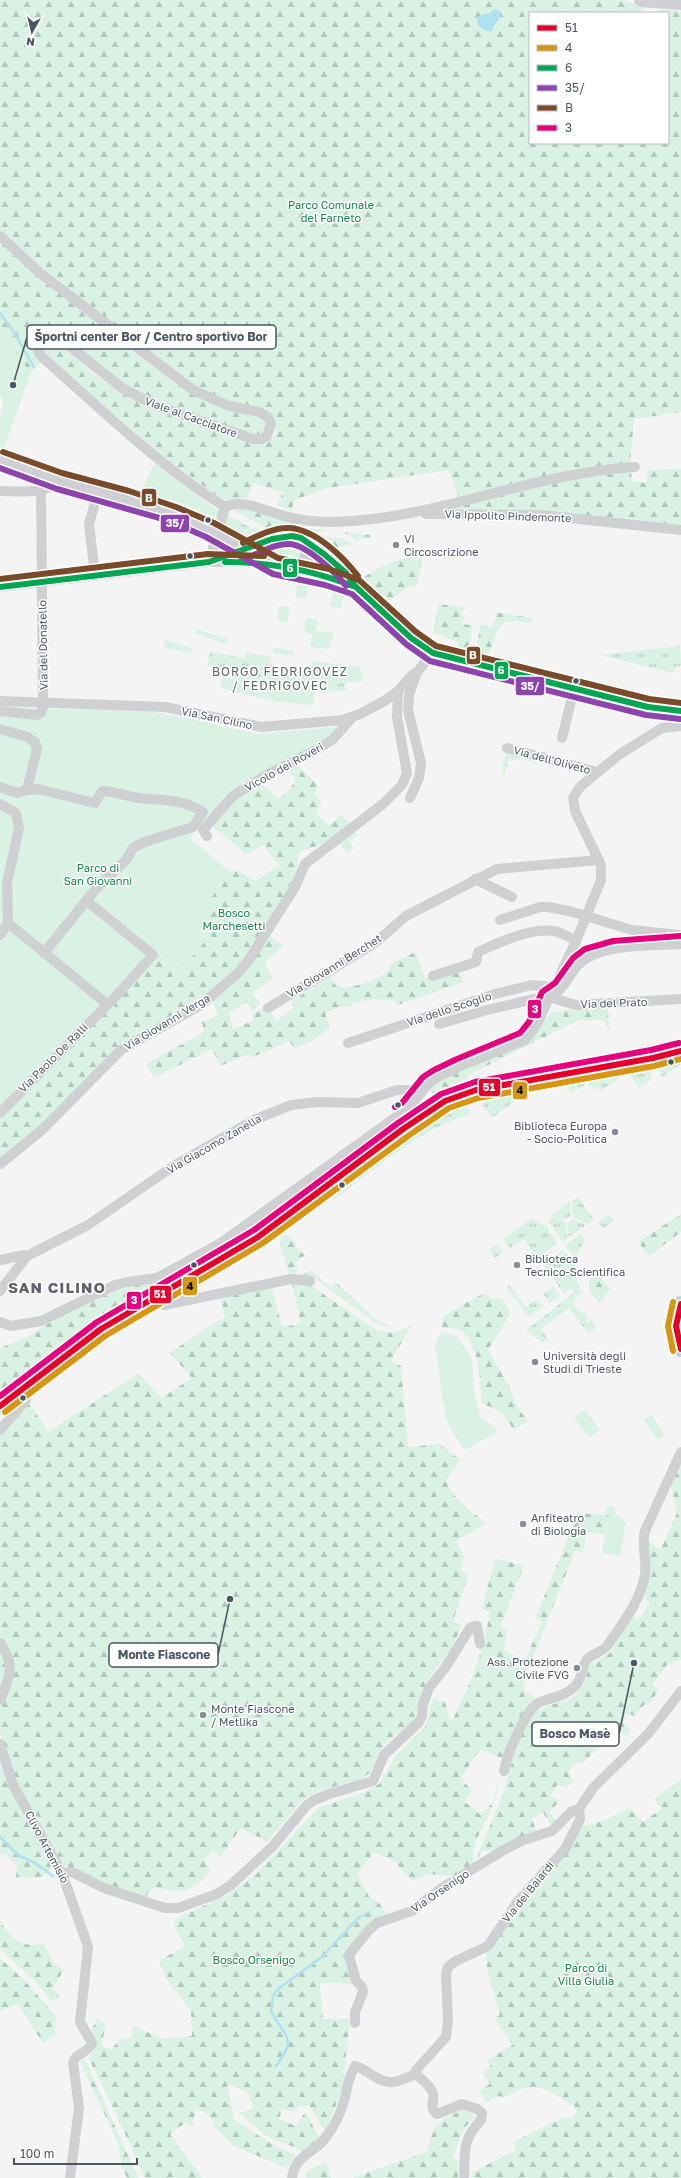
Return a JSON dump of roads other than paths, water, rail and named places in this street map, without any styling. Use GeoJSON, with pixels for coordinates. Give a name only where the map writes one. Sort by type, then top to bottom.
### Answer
{"type":"FeatureCollection","features":[{"type":"Feature","properties":{"kind":"main road"},"geometry":{"type":"LineString","coordinates":[[0,1406],[101,1329],[155,1296],[224,1249],[254,1231],[403,1129],[446,1102],[460,1095],[476,1090],[653,1058],[681,1051]]}},
{"type":"Feature","properties":{"kind":"main road"},"geometry":{"type":"LineString","coordinates":[[680,1313],[677,1334],[681,1349]]}},
{"type":"Feature","properties":{"kind":"street"},"geometry":{"type":"LineString","coordinates":[[644,0],[681,3]]}},
{"type":"Feature","properties":{"kind":"street","name":"Viale al Cacciatore"},"geometry":{"type":"LineString","coordinates":[[0,236],[40,273],[193,390],[224,404],[259,412],[268,417],[271,424],[267,436],[260,439],[253,439],[157,406],[122,388],[61,339],[46,338],[40,342],[38,350],[48,362],[155,457],[193,486],[225,507]]}},
{"type":"Feature","properties":{"kind":"street"},"geometry":{"type":"LineString","coordinates":[[0,460],[60,481],[173,514],[217,534],[275,566]]}},
{"type":"Feature","properties":{"kind":"street","name":"Via Ippolito Pindemonte"},"geometry":{"type":"LineString","coordinates":[[406,514],[541,480],[634,467]]}},
{"type":"Feature","properties":{"kind":"street"},"geometry":{"type":"LineString","coordinates":[[0,491],[41,491],[51,488],[60,481]]}},
{"type":"Feature","properties":{"kind":"street","name":"Via del Donatello"},"geometry":{"type":"LineString","coordinates":[[41,491],[44,702]]}},
{"type":"Feature","properties":{"kind":"street"},"geometry":{"type":"LineString","coordinates":[[94,575],[89,524],[98,492]]}},
{"type":"Feature","properties":{"kind":"street","name":"Via Ippolito Pindemonte"},"geometry":{"type":"LineString","coordinates":[[225,507],[237,504],[289,517],[332,522],[406,514],[541,515],[681,530]]}},
{"type":"Feature","properties":{"kind":"street"},"geometry":{"type":"LineString","coordinates":[[208,562],[225,507]]}},
{"type":"Feature","properties":{"kind":"street"},"geometry":{"type":"LineString","coordinates":[[208,562],[246,550],[272,539],[292,536],[302,538],[346,573],[356,587],[411,638],[433,653],[648,707],[681,711]]}},
{"type":"Feature","properties":{"kind":"street"},"geometry":{"type":"LineString","coordinates":[[272,539],[268,544],[268,557],[275,566]]}},
{"type":"Feature","properties":{"kind":"street"},"geometry":{"type":"LineString","coordinates":[[295,570],[308,558],[308,543]]}},
{"type":"Feature","properties":{"kind":"street"},"geometry":{"type":"LineString","coordinates":[[316,574],[314,563],[316,559],[324,554]]}},
{"type":"Feature","properties":{"kind":"street"},"geometry":{"type":"LineString","coordinates":[[0,586],[208,562],[247,562],[316,574],[356,587]]}},
{"type":"Feature","properties":{"kind":"street","name":"Via San Cilino"},"geometry":{"type":"LineString","coordinates":[[0,701],[165,707],[261,727],[342,720],[354,716],[386,700],[398,691],[433,653]]}},
{"type":"Feature","properties":{"kind":"street"},"geometry":{"type":"LineString","coordinates":[[410,798],[419,778],[421,763],[412,732],[408,710],[409,695],[417,672]]}},
{"type":"Feature","properties":{"kind":"street"},"geometry":{"type":"LineString","coordinates":[[562,738],[574,689]]}},
{"type":"Feature","properties":{"kind":"street","name":"Via Giovanni Verga"},"geometry":{"type":"LineString","coordinates":[[0,1164],[42,1130],[120,1050],[201,1005],[225,986],[250,958],[295,887],[305,864],[360,823],[393,795],[405,780],[407,773],[397,716],[398,691]]}},
{"type":"Feature","properties":{"kind":"street"},"geometry":{"type":"LineString","coordinates":[[0,711],[36,715],[41,713],[44,702]]}},
{"type":"Feature","properties":{"kind":"street","name":"Vicolo dei Roveri"},"geometry":{"type":"LineString","coordinates":[[207,836],[203,830],[233,796],[268,774],[320,748],[333,739],[354,716]]}},
{"type":"Feature","properties":{"kind":"street"},"geometry":{"type":"LineString","coordinates":[[254,1231],[407,1109],[429,1083],[447,1072],[525,1040],[536,1026],[576,941],[602,880],[599,860],[573,806],[573,798],[580,787],[620,754],[662,728],[681,726]]}},
{"type":"Feature","properties":{"kind":"street"},"geometry":{"type":"LineString","coordinates":[[0,729],[27,737],[35,742],[36,755],[27,790]]}},
{"type":"Feature","properties":{"kind":"street","name":"Via dell'Oliveto"},"geometry":{"type":"LineString","coordinates":[[507,748],[597,772]]}},
{"type":"Feature","properties":{"kind":"street"},"geometry":{"type":"LineString","coordinates":[[0,787],[17,793],[38,789],[95,803],[102,791],[108,791],[134,797],[184,802],[202,812],[193,826],[144,842],[133,848],[126,860],[95,890],[88,901],[44,953]]}},
{"type":"Feature","properties":{"kind":"street"},"geometry":{"type":"LineString","coordinates":[[0,804],[16,813],[19,828],[7,883],[8,923],[0,935]]}},
{"type":"Feature","properties":{"kind":"street"},"geometry":{"type":"LineString","coordinates":[[0,870],[9,862],[12,855]]}},
{"type":"Feature","properties":{"kind":"street","name":"Via Giovanni Berchet"},"geometry":{"type":"LineString","coordinates":[[268,1008],[375,943],[406,916],[475,879],[497,869],[599,860]]}},
{"type":"Feature","properties":{"kind":"street"},"geometry":{"type":"LineString","coordinates":[[475,879],[512,897]]}},
{"type":"Feature","properties":{"kind":"street"},"geometry":{"type":"LineString","coordinates":[[0,881],[8,896]]}},
{"type":"Feature","properties":{"kind":"street","name":"Via Paolo De Ralli"},"geometry":{"type":"LineString","coordinates":[[0,1113],[153,955],[88,901]]}},
{"type":"Feature","properties":{"kind":"street"},"geometry":{"type":"LineString","coordinates":[[500,920],[540,907],[569,911],[632,930],[680,940]]}},
{"type":"Feature","properties":{"kind":"street"},"geometry":{"type":"LineString","coordinates":[[8,923],[107,1004]]}},
{"type":"Feature","properties":{"kind":"street"},"geometry":{"type":"LineString","coordinates":[[433,976],[476,962],[478,952],[525,934],[542,931],[555,931],[576,941]]}},
{"type":"Feature","properties":{"kind":"street"},"geometry":{"type":"LineString","coordinates":[[551,992],[561,990],[579,963],[593,955],[614,948],[680,940]]}},
{"type":"Feature","properties":{"kind":"street","name":"Via dello Scoglio"},"geometry":{"type":"LineString","coordinates":[[348,1043],[495,994],[532,986],[551,992]]}},
{"type":"Feature","properties":{"kind":"street","name":"Via del Prato"},"geometry":{"type":"LineString","coordinates":[[551,992],[576,1004],[681,999]]}},
{"type":"Feature","properties":{"kind":"street","name":"Via dello Scoglio"},"geometry":{"type":"LineString","coordinates":[[440,1024],[551,992]]}},
{"type":"Feature","properties":{"kind":"street","name":"Via Giacomo Zanella"},"geometry":{"type":"LineString","coordinates":[[0,1291],[27,1256],[88,1225],[202,1148],[271,1112],[291,1105],[358,1102],[397,1090],[411,1090],[420,1093]]}},
{"type":"Feature","properties":{"kind":"street"},"geometry":{"type":"LineString","coordinates":[[1,1321],[11,1326],[41,1321],[115,1285],[157,1278],[224,1249]]}},
{"type":"Feature","properties":{"kind":"street","name":"Via Giacomo Zanella"},"geometry":{"type":"LineString","coordinates":[[1,1260],[23,1255],[27,1256]]}},
{"type":"Feature","properties":{"kind":"street"},"geometry":{"type":"LineString","coordinates":[[155,1296],[164,1305],[291,1279],[310,1281]]}},
{"type":"Feature","properties":{"kind":"street"},"geometry":{"type":"LineString","coordinates":[[0,1430],[26,1400],[22,1389]]}},
{"type":"Feature","properties":{"kind":"street"},"geometry":{"type":"LineString","coordinates":[[504,1771],[518,1729],[535,1705],[540,1702],[563,1696],[576,1686],[589,1657],[602,1652],[608,1646],[635,1602],[645,1575],[643,1541],[645,1531],[681,1452]]}},
{"type":"Feature","properties":{"kind":"street"},"geometry":{"type":"LineString","coordinates":[[62,1873],[72,1872],[104,1888],[172,1909],[190,1905],[223,1891],[259,1860],[306,1806],[329,1794],[373,1782],[384,1755],[419,1722],[429,1688],[445,1668],[470,1628],[474,1626],[477,1626],[480,1644]]}},
{"type":"Feature","properties":{"kind":"street"},"geometry":{"type":"LineString","coordinates":[[0,1643],[8,1654],[11,1666],[0,1700]]}},
{"type":"Feature","properties":{"kind":"street","name":"Via dei Baiardi"},"geometry":{"type":"LineString","coordinates":[[416,2074],[416,2070],[446,2037],[448,2021],[446,1974],[448,1967],[468,1954],[488,1946],[518,1901],[564,1848],[580,1819],[579,1809],[593,1788],[658,1723],[681,1691]]}},
{"type":"Feature","properties":{"kind":"street","name":"Clivo Artemisio"},"geometry":{"type":"LineString","coordinates":[[0,1744],[13,1785],[62,1873],[88,1948],[80,2018],[81,2026],[92,2043],[88,2049],[75,2058],[72,2068],[78,2108],[70,2178]]}},
{"type":"Feature","properties":{"kind":"street","name":"Via Orsenigo"},"geometry":{"type":"LineString","coordinates":[[355,2023],[355,2012],[363,1992],[362,1987],[356,1981],[349,1955],[369,1930],[377,1923],[412,1911],[442,1888],[521,1841],[552,1831],[572,1811],[579,1809]]}},
{"type":"Feature","properties":{"kind":"street"},"geometry":{"type":"LineString","coordinates":[[292,2178],[296,2163],[316,2149],[333,2126],[340,2112],[350,2073],[355,2066],[385,2083],[394,2083],[416,2074],[433,2093],[431,2105],[437,2114],[462,2104],[477,2109],[482,2113],[481,2120],[473,2128],[466,2146],[464,2178]]}},
{"type":"Feature","properties":{"kind":"water"},"geometry":{"type":"Polygon","coordinates":[[[494,9],[501,12],[500,15],[492,31],[486,31],[478,25],[476,17],[490,13],[494,9]]]}},
{"type":"Feature","properties":{"kind":"waterway"},"geometry":{"type":"LineString","coordinates":[[0,313],[15,334],[34,367]]}},
{"type":"Feature","properties":{"kind":"waterway"},"geometry":{"type":"LineString","coordinates":[[0,1837],[18,1855],[35,1863],[53,1876]]}},
{"type":"Feature","properties":{"kind":"waterway"},"geometry":{"type":"LineString","coordinates":[[276,2066],[283,2056],[288,2043],[285,2033],[271,2011],[273,1996],[279,1988],[322,1957],[357,1919],[369,1912]]}},
{"type":"Feature","properties":{"kind":"place","name":"Športni center Bor / Centro sportivo Bor"},"geometry":{"type":"Point","coordinates":[13,385]}},
{"type":"Feature","properties":{"kind":"place","name":"VI Circoscrizione"},"geometry":{"type":"Point","coordinates":[396,545]}},
{"type":"Feature","properties":{"kind":"place","name":"Biblioteca Europa - Socio-Politica"},"geometry":{"type":"Point","coordinates":[615,1132]}},
{"type":"Feature","properties":{"kind":"place","name":"Biblioteca Tecnico-Scientifica"},"geometry":{"type":"Point","coordinates":[517,1265]}},
{"type":"Feature","properties":{"kind":"place","name":"Università degli Studi di Trieste"},"geometry":{"type":"Point","coordinates":[535,1362]}},
{"type":"Feature","properties":{"kind":"place","name":"Anfiteatro di Biologia"},"geometry":{"type":"Point","coordinates":[523,1524]}},
{"type":"Feature","properties":{"kind":"place","name":"Monte Fiascone"},"geometry":{"type":"Point","coordinates":[230,1599]}},
{"type":"Feature","properties":{"kind":"place","name":"Bosco Masè"},"geometry":{"type":"Point","coordinates":[634,1663]}},
{"type":"Feature","properties":{"kind":"place","name":"Ass. Protezione Civile FVG"},"geometry":{"type":"Point","coordinates":[577,1668]}},
{"type":"Feature","properties":{"kind":"place","name":"Monte Fiascone / Metlika"},"geometry":{"type":"Point","coordinates":[203,1715]}},
{"type":"Feature","properties":{"kind":"district","name":"BORGO FEDRIGOVEZ / FEDRIGOVEC"},"geometry":{"type":"Point","coordinates":[280,679]}},
{"type":"Feature","properties":{"kind":"district","name":"SAN CILINO"},"geometry":{"type":"Point","coordinates":[57,1288]}},
{"type":"Feature","properties":{"kind":"park label","name":"Parco Comunale del Farneto"},"geometry":{"type":"Point","coordinates":[331,211]}},
{"type":"Feature","properties":{"kind":"park label","name":"Parco di San Giovanni"},"geometry":{"type":"Point","coordinates":[98,874]}},
{"type":"Feature","properties":{"kind":"park label","name":"Bosco Marchesetti"},"geometry":{"type":"Point","coordinates":[234,919]}},
{"type":"Feature","properties":{"kind":"park label","name":"Bosco Orsenigo"},"geometry":{"type":"Point","coordinates":[254,1960]}},
{"type":"Feature","properties":{"kind":"park label","name":"Parco di Villa Giulia"},"geometry":{"type":"Point","coordinates":[586,1974]}}]}
